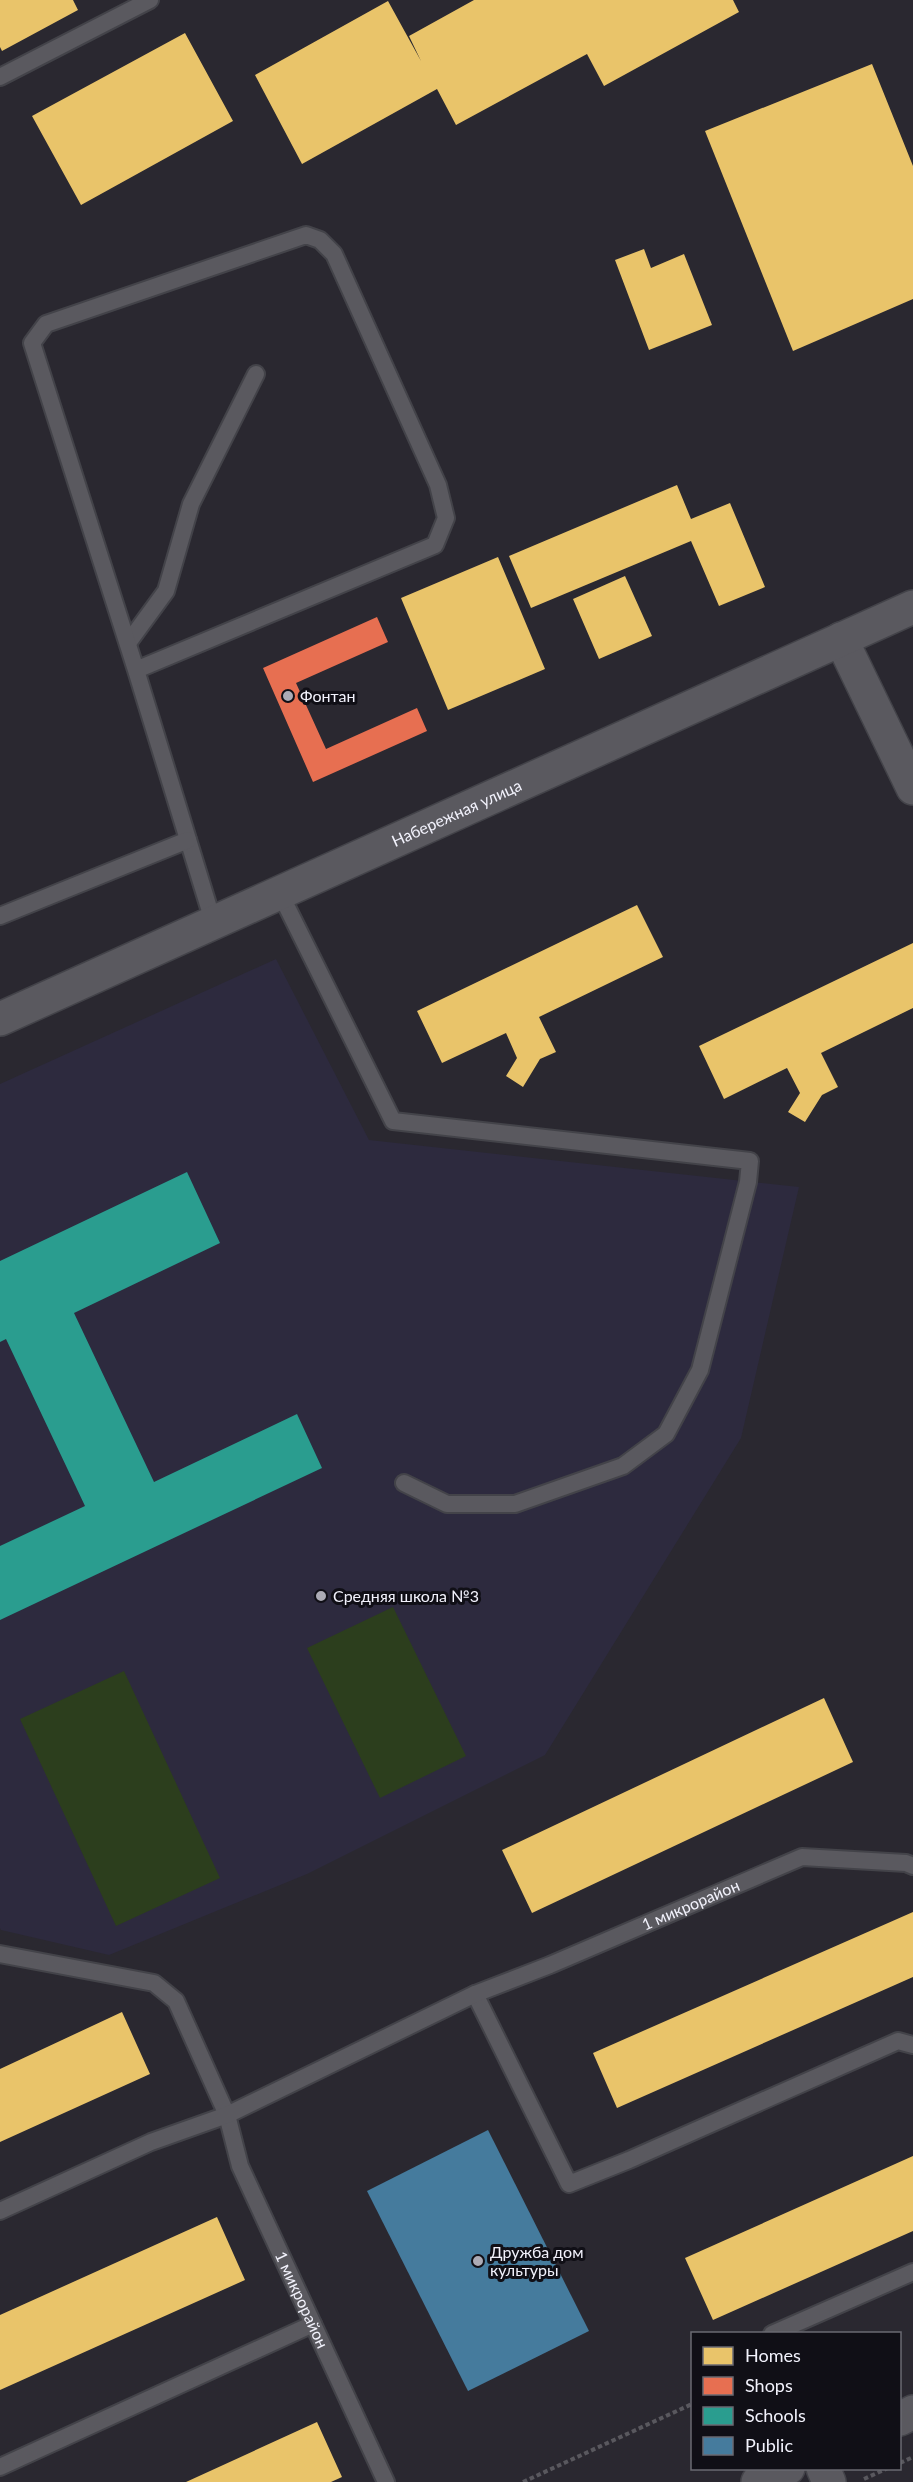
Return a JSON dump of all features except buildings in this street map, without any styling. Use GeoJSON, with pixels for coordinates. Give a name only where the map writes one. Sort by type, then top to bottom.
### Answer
{"type":"FeatureCollection","features":[{"type":"Feature","properties":{"kind":"street","name":"Набережная улица"},"geometry":{"type":"LineString","coordinates":[[0,1019],[279,891],[913,607]]}},
{"type":"Feature","properties":{"kind":"street"},"geometry":{"type":"LineString","coordinates":[[841,639],[913,788]]}},
{"type":"Feature","properties":{"kind":"street"},"geometry":{"type":"LineString","coordinates":[[758,2482],[786,2470]]}},
{"type":"Feature","properties":{"kind":"lane"},"geometry":{"type":"LineString","coordinates":[[0,77],[124,6],[150,0]]}},
{"type":"Feature","properties":{"kind":"lane"},"geometry":{"type":"LineString","coordinates":[[136,670],[435,545],[446,518],[438,485],[334,254],[320,240],[306,235],[46,324],[32,344],[128,643],[136,670],[213,921]]}},
{"type":"Feature","properties":{"kind":"lane"},"geometry":{"type":"LineString","coordinates":[[128,643],[166,591],[191,504],[256,374]]}},
{"type":"Feature","properties":{"kind":"lane"},"geometry":{"type":"LineString","coordinates":[[0,916],[188,840]]}},
{"type":"Feature","properties":{"kind":"lane"},"geometry":{"type":"LineString","coordinates":[[279,891],[393,1121],[750,1161],[748,1182],[700,1370],[666,1434],[623,1466],[514,1504],[447,1504],[404,1483]]}},
{"type":"Feature","properties":{"kind":"lane","name":"1 микрорайон"},"geometry":{"type":"LineString","coordinates":[[0,2211],[151,2142],[227,2115],[475,1994],[550,1965],[802,1857],[906,1863],[913,1866]]}},
{"type":"Feature","properties":{"kind":"lane","name":"1 микрорайон"},"geometry":{"type":"LineString","coordinates":[[0,1954],[154,1983],[176,2001],[227,2115],[240,2166],[386,2482]]}},
{"type":"Feature","properties":{"kind":"lane"},"geometry":{"type":"LineString","coordinates":[[475,1994],[569,2184],[629,2160],[898,2041],[913,2045]]}},
{"type":"Feature","properties":{"kind":"lane"},"geometry":{"type":"LineString","coordinates":[[777,2332],[913,2272]]}},
{"type":"Feature","properties":{"kind":"lane"},"geometry":{"type":"LineString","coordinates":[[0,2467],[313,2324]]}},
{"type":"Feature","properties":{"kind":"path"},"geometry":{"type":"LineString","coordinates":[[524,2482],[691,2405]]}},
{"type":"Feature","properties":{"kind":"path"},"geometry":{"type":"LineString","coordinates":[[858,2482],[886,2470]]}},
{"type":"Feature","properties":{"kind":"shaded area","name":"Средняя школа №3"},"geometry":{"type":"Polygon","coordinates":[[[276,959],[369,1140],[799,1187],[741,1438],[545,1755],[307,1874],[109,1955],[0,1928],[0,1084],[276,959]]]}},
{"type":"Feature","properties":{"kind":"green space"},"geometry":{"type":"Polygon","coordinates":[[[393,1607],[466,1756],[380,1798],[307,1648],[393,1607]]]}},
{"type":"Feature","properties":{"kind":"green space"},"geometry":{"type":"Polygon","coordinates":[[[124,1671],[220,1878],[116,1926],[20,1719],[124,1671]]]}},
{"type":"Feature","properties":{"kind":"place","name":"Фонтан"},"geometry":{"type":"Point","coordinates":[288,696]}},
{"type":"Feature","properties":{"kind":"place","name":"Средняя школа №3"},"geometry":{"type":"Point","coordinates":[321,1596]}},
{"type":"Feature","properties":{"kind":"place","name":"Дружба дом культуры"},"geometry":{"type":"Point","coordinates":[478,2261]}}]}
